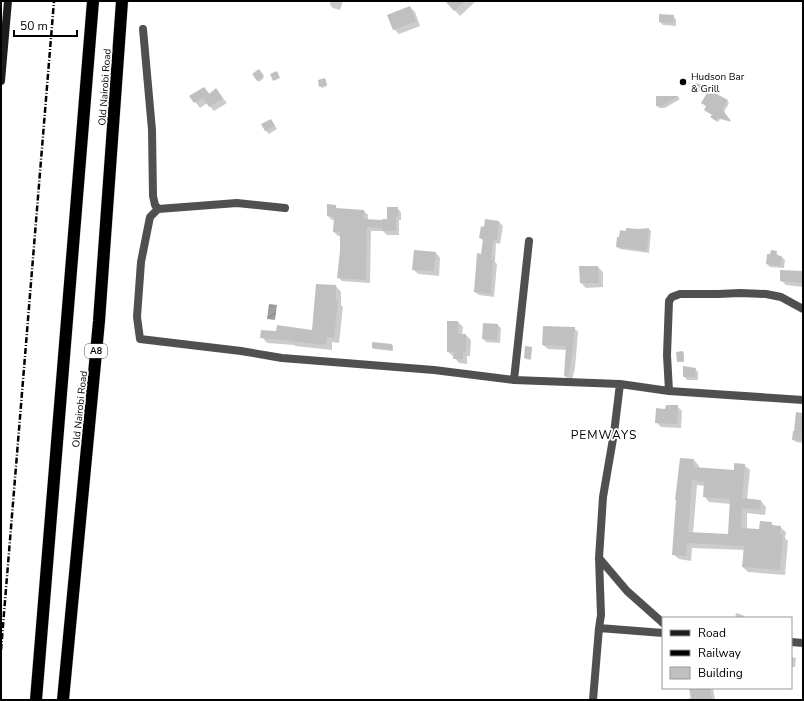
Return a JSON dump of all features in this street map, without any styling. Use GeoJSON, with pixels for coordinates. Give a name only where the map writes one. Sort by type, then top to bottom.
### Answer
{"type":"FeatureCollection","features":[{"type":"Feature","properties":{"kind":"highway","name":"Old Nairobi Road"},"geometry":{"type":"LineString","coordinates":[[36,700],[93,1]]}},
{"type":"Feature","properties":{"kind":"highway","name":"Old Nairobi Road"},"geometry":{"type":"LineString","coordinates":[[63,700],[99,321],[122,1]]}},
{"type":"Feature","properties":{"kind":"street"},"geometry":{"type":"LineString","coordinates":[[1,81],[8,1]]}},
{"type":"Feature","properties":{"kind":"street"},"geometry":{"type":"LineString","coordinates":[[143,29],[152,130],[153,196],[155,205],[158,209]]}},
{"type":"Feature","properties":{"kind":"street"},"geometry":{"type":"LineString","coordinates":[[285,208],[238,203],[158,209],[150,217],[141,262],[137,318],[140,339],[241,351],[282,358],[434,370],[514,380],[620,384],[669,391],[803,400]]}},
{"type":"Feature","properties":{"kind":"street"},"geometry":{"type":"LineString","coordinates":[[514,380],[528,241]]}},
{"type":"Feature","properties":{"kind":"street"},"geometry":{"type":"LineString","coordinates":[[669,391],[667,355],[669,302],[676,294],[740,293],[776,295],[803,309]]}},
{"type":"Feature","properties":{"kind":"street"},"geometry":{"type":"LineString","coordinates":[[593,700],[601,615],[600,558],[603,497],[614,433],[620,384]]}},
{"type":"Feature","properties":{"kind":"street"},"geometry":{"type":"LineString","coordinates":[[600,558],[627,591],[662,622]]}},
{"type":"Feature","properties":{"kind":"street"},"geometry":{"type":"LineString","coordinates":[[599,628],[662,633]]}},
{"type":"Feature","properties":{"kind":"street"},"geometry":{"type":"LineString","coordinates":[[792,642],[803,643]]}},
{"type":"Feature","properties":{"kind":"water"},"geometry":{"type":"Polygon","coordinates":[[[269,304],[277,305],[275,320],[267,319],[269,304]]]}},
{"type":"Feature","properties":{"kind":"building"},"geometry":{"type":"Polygon","coordinates":[[[445,1],[465,1],[454,11],[445,1]]]}},
{"type":"Feature","properties":{"kind":"building"},"geometry":{"type":"Polygon","coordinates":[[[410,6],[416,21],[393,30],[387,15],[410,6]]]}},
{"type":"Feature","properties":{"kind":"building"},"geometry":{"type":"Polygon","coordinates":[[[659,14],[674,15],[673,23],[659,22],[659,14]]]}},
{"type":"Feature","properties":{"kind":"building"},"geometry":{"type":"Polygon","coordinates":[[[259,69],[264,76],[257,81],[252,74],[259,69]]]}},
{"type":"Feature","properties":{"kind":"building"},"geometry":{"type":"Polygon","coordinates":[[[277,71],[280,78],[273,81],[270,74],[277,71]]]}},
{"type":"Feature","properties":{"kind":"building"},"geometry":{"type":"Polygon","coordinates":[[[325,78],[327,85],[319,87],[318,80],[325,78]]]}},
{"type":"Feature","properties":{"kind":"building"},"geometry":{"type":"Polygon","coordinates":[[[696,83],[716,90],[715,93],[728,100],[722,109],[731,121],[718,118],[716,121],[710,117],[712,115],[704,110],[706,106],[701,103],[707,93],[694,89],[696,83]]]}},
{"type":"Feature","properties":{"kind":"building"},"geometry":{"type":"Polygon","coordinates":[[[204,87],[209,94],[216,88],[223,98],[209,107],[203,98],[194,103],[189,96],[204,87]]]}},
{"type":"Feature","properties":{"kind":"building"},"geometry":{"type":"Polygon","coordinates":[[[656,96],[679,96],[662,106],[656,106],[656,96]]]}},
{"type":"Feature","properties":{"kind":"building"},"geometry":{"type":"Polygon","coordinates":[[[271,119],[275,126],[265,131],[261,124],[271,119]]]}},
{"type":"Feature","properties":{"kind":"building"},"geometry":{"type":"Polygon","coordinates":[[[327,204],[336,205],[336,208],[364,210],[364,219],[382,220],[387,219],[387,207],[398,207],[396,231],[382,231],[382,228],[367,227],[366,280],[337,278],[340,251],[340,232],[333,232],[334,217],[327,216],[327,204]]]}},
{"type":"Feature","properties":{"kind":"building"},"geometry":{"type":"Polygon","coordinates":[[[485,219],[499,221],[497,240],[493,240],[491,259],[493,259],[491,294],[474,292],[477,253],[481,254],[483,239],[479,238],[481,226],[484,227],[485,219]]]}},
{"type":"Feature","properties":{"kind":"building"},"geometry":{"type":"Polygon","coordinates":[[[626,228],[649,228],[647,251],[616,247],[617,237],[619,237],[620,230],[626,231],[626,228]]]}},
{"type":"Feature","properties":{"kind":"building"},"geometry":{"type":"Polygon","coordinates":[[[414,250],[436,252],[434,271],[412,270],[414,250]]]}},
{"type":"Feature","properties":{"kind":"building"},"geometry":{"type":"Polygon","coordinates":[[[771,250],[777,251],[776,255],[782,256],[781,266],[766,264],[767,254],[770,254],[771,250]]]}},
{"type":"Feature","properties":{"kind":"building"},"geometry":{"type":"Polygon","coordinates":[[[579,266],[598,266],[599,283],[580,283],[579,266]]]}},
{"type":"Feature","properties":{"kind":"building"},"geometry":{"type":"Polygon","coordinates":[[[780,270],[803,271],[803,283],[780,281],[780,270]]]}},
{"type":"Feature","properties":{"kind":"building"},"geometry":{"type":"Polygon","coordinates":[[[316,284],[336,285],[336,301],[338,301],[334,338],[327,337],[326,345],[260,338],[261,330],[276,331],[277,325],[312,330],[316,284]]]}},
{"type":"Feature","properties":{"kind":"building"},"geometry":{"type":"Polygon","coordinates":[[[447,321],[458,321],[458,334],[466,334],[466,352],[463,352],[463,359],[453,359],[454,352],[447,352],[447,321]]]}},
{"type":"Feature","properties":{"kind":"building"},"geometry":{"type":"Polygon","coordinates":[[[483,323],[498,324],[497,340],[482,339],[483,323]]]}},
{"type":"Feature","properties":{"kind":"building"},"geometry":{"type":"Polygon","coordinates":[[[543,326],[575,327],[568,377],[564,376],[566,346],[542,345],[543,326]]]}},
{"type":"Feature","properties":{"kind":"building"},"geometry":{"type":"Polygon","coordinates":[[[372,342],[392,344],[392,350],[372,348],[372,342]]]}},
{"type":"Feature","properties":{"kind":"building"},"geometry":{"type":"Polygon","coordinates":[[[525,346],[532,347],[530,359],[524,358],[525,346]]]}},
{"type":"Feature","properties":{"kind":"building"},"geometry":{"type":"Polygon","coordinates":[[[683,351],[684,361],[677,362],[676,352],[683,351]]]}},
{"type":"Feature","properties":{"kind":"building"},"geometry":{"type":"Polygon","coordinates":[[[683,366],[696,368],[695,377],[683,377],[683,366]]]}},
{"type":"Feature","properties":{"kind":"building"},"geometry":{"type":"Polygon","coordinates":[[[666,405],[678,405],[677,424],[655,423],[656,408],[665,409],[666,405]]]}},
{"type":"Feature","properties":{"kind":"building"},"geometry":{"type":"Polygon","coordinates":[[[796,412],[803,413],[801,441],[792,440],[796,412]]]}},
{"type":"Feature","properties":{"kind":"building"},"geometry":{"type":"Polygon","coordinates":[[[680,458],[694,459],[693,467],[734,470],[734,463],[745,464],[742,498],[761,500],[760,510],[742,508],[741,528],[759,529],[760,521],[772,522],[771,525],[781,526],[780,534],[783,535],[780,570],[742,567],[744,546],[687,543],[686,556],[672,555],[675,500],[680,458]],[[692,480],[688,532],[728,534],[730,499],[703,497],[704,482],[692,480]]]}},
{"type":"Feature","properties":{"kind":"building"},"geometry":{"type":"Polygon","coordinates":[[[689,689],[710,689],[712,700],[691,700],[689,689]]]}},
{"type":"Feature","properties":{"kind":"railway"},"geometry":{"type":"LineString","coordinates":[[1,650],[54,1]]}},
{"type":"Feature","properties":{"kind":"place","name":"Hudson Bar & Grill"},"geometry":{"type":"Point","coordinates":[683,82]}},
{"type":"Feature","properties":{"kind":"district","name":"PEMWAYS"},"geometry":{"type":"Point","coordinates":[604,435]}}]}
